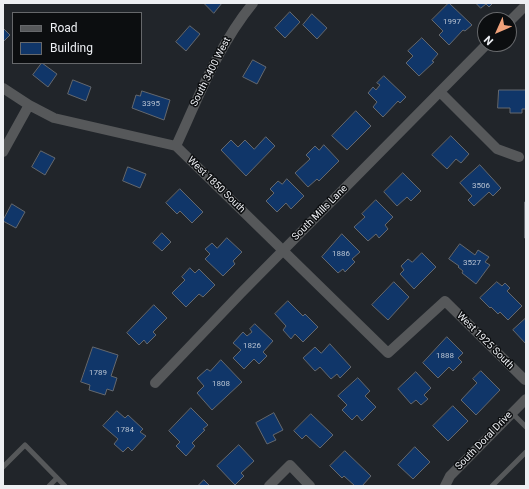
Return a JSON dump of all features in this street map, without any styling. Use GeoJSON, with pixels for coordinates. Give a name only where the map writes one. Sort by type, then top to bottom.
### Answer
{"type":"FeatureCollection","features":[{"type":"Feature","properties":{"kind":"street","name":"South 3400 West"},"geometry":{"type":"LineString","coordinates":[[176,146],[219,52],[240,19],[253,3]]}},
{"type":"Feature","properties":{"kind":"street"},"geometry":{"type":"LineString","coordinates":[[517,14],[526,5]]}},
{"type":"Feature","properties":{"kind":"street","name":"South Mills Lane"},"geometry":{"type":"LineString","coordinates":[[155,383],[283,250],[479,52]]}},
{"type":"Feature","properties":{"kind":"street"},"geometry":{"type":"LineString","coordinates":[[3,88],[29,105],[54,118],[176,146]]}},
{"type":"Feature","properties":{"kind":"street"},"geometry":{"type":"LineString","coordinates":[[440,92],[497,149],[519,157]]}},
{"type":"Feature","properties":{"kind":"street"},"geometry":{"type":"LineString","coordinates":[[3,152],[29,105]]}},
{"type":"Feature","properties":{"kind":"street","name":"West 1850 South"},"geometry":{"type":"LineString","coordinates":[[176,146],[388,353],[445,302]]}},
{"type":"Feature","properties":{"kind":"street","name":"West 1925 South"},"geometry":{"type":"LineString","coordinates":[[445,302],[525,380]]}},
{"type":"Feature","properties":{"kind":"street","name":"South Doral Drive"},"geometry":{"type":"LineString","coordinates":[[445,486],[450,476],[526,399]]}},
{"type":"Feature","properties":{"kind":"street"},"geometry":{"type":"LineString","coordinates":[[269,486],[290,465],[310,486]]}},
{"type":"Feature","properties":{"kind":"lane"},"geometry":{"type":"LineString","coordinates":[[512,412],[526,427]]}},
{"type":"Feature","properties":{"kind":"lane"},"geometry":{"type":"LineString","coordinates":[[3,467],[25,445],[65,486]]}},
{"type":"Feature","properties":{"kind":"lane"},"geometry":{"type":"LineString","coordinates":[[492,486],[526,452]]}},
{"type":"Feature","properties":{"kind":"lane"},"geometry":{"type":"LineString","coordinates":[[49,486],[57,478]]}},
{"type":"Feature","properties":{"kind":"building"},"geometry":{"type":"Polygon","coordinates":[[[204,3],[222,3],[214,13],[204,3]]]}},
{"type":"Feature","properties":{"kind":"building"},"geometry":{"type":"Polygon","coordinates":[[[449,3],[472,25],[465,31],[463,30],[449,45],[439,35],[443,31],[432,20],[449,3]]]}},
{"type":"Feature","properties":{"kind":"building"},"geometry":{"type":"Polygon","coordinates":[[[476,3],[493,3],[489,7],[486,4],[481,8],[476,3]]]}},
{"type":"Feature","properties":{"kind":"building"},"geometry":{"type":"Polygon","coordinates":[[[290,12],[300,22],[285,38],[275,28],[290,12]]]}},
{"type":"Feature","properties":{"kind":"building"},"geometry":{"type":"Polygon","coordinates":[[[312,14],[327,28],[317,39],[303,25],[312,14]]]}},
{"type":"Feature","properties":{"kind":"building"},"geometry":{"type":"Polygon","coordinates":[[[190,26],[200,34],[186,51],[176,42],[190,26]]]}},
{"type":"Feature","properties":{"kind":"building"},"geometry":{"type":"Polygon","coordinates":[[[3,28],[10,35],[3,42],[3,28]]]}},
{"type":"Feature","properties":{"kind":"building"},"geometry":{"type":"Polygon","coordinates":[[[422,38],[438,54],[432,61],[434,62],[419,76],[406,63],[413,56],[408,51],[422,38]]]}},
{"type":"Feature","properties":{"kind":"building"},"geometry":{"type":"Polygon","coordinates":[[[253,60],[266,67],[257,84],[243,77],[253,60]]]}},
{"type":"Feature","properties":{"kind":"building"},"geometry":{"type":"Polygon","coordinates":[[[41,64],[57,74],[48,87],[33,75],[41,64]]]}},
{"type":"Feature","properties":{"kind":"building"},"geometry":{"type":"Polygon","coordinates":[[[384,76],[406,97],[400,103],[398,101],[383,117],[373,107],[377,102],[368,93],[373,87],[376,90],[380,85],[377,83],[384,76]]]}},
{"type":"Feature","properties":{"kind":"building"},"geometry":{"type":"Polygon","coordinates":[[[73,80],[91,87],[86,101],[68,94],[73,80]]]}},
{"type":"Feature","properties":{"kind":"building"},"geometry":{"type":"Polygon","coordinates":[[[499,90],[526,90],[526,109],[522,109],[522,113],[510,113],[510,108],[498,108],[499,90]]]}},
{"type":"Feature","properties":{"kind":"building"},"geometry":{"type":"Polygon","coordinates":[[[142,91],[170,100],[164,120],[132,108],[136,95],[140,96],[142,91]]]}},
{"type":"Feature","properties":{"kind":"building"},"geometry":{"type":"Polygon","coordinates":[[[356,111],[371,126],[347,150],[332,136],[356,111]]]}},
{"type":"Feature","properties":{"kind":"building"},"geometry":{"type":"Polygon","coordinates":[[[451,136],[469,154],[461,163],[456,159],[447,169],[432,155],[451,136]]]}},
{"type":"Feature","properties":{"kind":"building"},"geometry":{"type":"Polygon","coordinates":[[[266,137],[275,146],[246,176],[221,150],[231,140],[238,147],[245,140],[254,149],[266,137]]]}},
{"type":"Feature","properties":{"kind":"building"},"geometry":{"type":"Polygon","coordinates":[[[324,145],[339,161],[319,181],[317,179],[308,187],[295,173],[310,159],[306,155],[315,146],[319,150],[324,145]]]}},
{"type":"Feature","properties":{"kind":"building"},"geometry":{"type":"Polygon","coordinates":[[[41,151],[55,158],[45,175],[32,167],[41,151]]]}},
{"type":"Feature","properties":{"kind":"building"},"geometry":{"type":"Polygon","coordinates":[[[480,165],[501,188],[493,196],[489,192],[474,206],[468,200],[472,196],[460,183],[480,165]]]}},
{"type":"Feature","properties":{"kind":"building"},"geometry":{"type":"Polygon","coordinates":[[[128,167],[146,174],[140,188],[123,181],[128,167]]]}},
{"type":"Feature","properties":{"kind":"building"},"geometry":{"type":"Polygon","coordinates":[[[403,173],[421,191],[411,201],[407,197],[397,206],[384,192],[403,173]]]}},
{"type":"Feature","properties":{"kind":"building"},"geometry":{"type":"Polygon","coordinates":[[[287,179],[304,196],[291,209],[286,203],[277,212],[266,201],[274,193],[270,189],[278,181],[282,184],[287,179]]]}},
{"type":"Feature","properties":{"kind":"building"},"geometry":{"type":"Polygon","coordinates":[[[180,189],[203,212],[192,223],[180,211],[177,214],[166,203],[180,189]]]}},
{"type":"Feature","properties":{"kind":"building"},"geometry":{"type":"Polygon","coordinates":[[[376,200],[393,217],[385,225],[388,229],[379,238],[376,234],[368,241],[354,227],[365,217],[362,214],[376,200]]]}},
{"type":"Feature","properties":{"kind":"building"},"geometry":{"type":"Polygon","coordinates":[[[526,202],[526,238],[525,238],[526,202]]]}},
{"type":"Feature","properties":{"kind":"building"},"geometry":{"type":"Polygon","coordinates":[[[12,204],[25,212],[16,228],[3,221],[12,204]]]}},
{"type":"Feature","properties":{"kind":"building"},"geometry":{"type":"Polygon","coordinates":[[[162,233],[171,242],[162,251],[153,243],[162,233]]]}},
{"type":"Feature","properties":{"kind":"building"},"geometry":{"type":"Polygon","coordinates":[[[342,234],[360,252],[352,259],[355,262],[345,272],[343,269],[338,273],[322,257],[342,234]]]}},
{"type":"Feature","properties":{"kind":"building"},"geometry":{"type":"Polygon","coordinates":[[[227,238],[242,252],[233,261],[235,264],[223,276],[205,259],[210,254],[205,249],[212,243],[217,248],[227,238]]]}},
{"type":"Feature","properties":{"kind":"building"},"geometry":{"type":"Polygon","coordinates":[[[460,244],[475,255],[478,250],[489,257],[485,262],[490,265],[476,284],[462,273],[463,271],[458,267],[459,266],[449,259],[460,244]]]}},
{"type":"Feature","properties":{"kind":"building"},"geometry":{"type":"Polygon","coordinates":[[[422,253],[436,267],[414,289],[400,274],[404,270],[401,266],[408,259],[412,262],[422,253]]]}},
{"type":"Feature","properties":{"kind":"building"},"geometry":{"type":"Polygon","coordinates":[[[190,268],[195,273],[199,269],[215,285],[203,297],[199,294],[186,307],[172,293],[185,280],[182,277],[190,268]]]}},
{"type":"Feature","properties":{"kind":"building"},"geometry":{"type":"Polygon","coordinates":[[[394,282],[409,297],[388,320],[372,305],[394,282]]]}},
{"type":"Feature","properties":{"kind":"building"},"geometry":{"type":"Polygon","coordinates":[[[497,282],[502,286],[505,283],[510,288],[507,291],[522,306],[508,320],[500,312],[498,314],[491,307],[490,308],[480,298],[497,282]]]}},
{"type":"Feature","properties":{"kind":"building"},"geometry":{"type":"Polygon","coordinates":[[[288,301],[303,316],[305,314],[318,327],[303,342],[295,334],[291,339],[283,330],[286,326],[275,314],[288,301]]]}},
{"type":"Feature","properties":{"kind":"building"},"geometry":{"type":"Polygon","coordinates":[[[154,305],[167,318],[153,332],[156,335],[147,344],[144,340],[139,345],[127,333],[154,305]]]}},
{"type":"Feature","properties":{"kind":"building"},"geometry":{"type":"Polygon","coordinates":[[[526,318],[526,344],[513,330],[526,318]]]}},
{"type":"Feature","properties":{"kind":"building"},"geometry":{"type":"Polygon","coordinates":[[[255,324],[273,341],[263,352],[267,356],[259,364],[254,359],[244,369],[233,358],[241,350],[233,343],[243,332],[247,336],[252,332],[250,329],[255,324]]]}},
{"type":"Feature","properties":{"kind":"building"},"geometry":{"type":"Polygon","coordinates":[[[447,337],[463,353],[458,358],[462,362],[453,371],[449,367],[438,378],[423,363],[447,337]]]}},
{"type":"Feature","properties":{"kind":"building"},"geometry":{"type":"Polygon","coordinates":[[[330,344],[351,367],[340,378],[337,374],[331,379],[320,367],[315,371],[303,358],[315,347],[321,353],[330,344]]]}},
{"type":"Feature","properties":{"kind":"building"},"geometry":{"type":"Polygon","coordinates":[[[93,347],[118,355],[111,376],[117,378],[113,391],[107,389],[105,395],[89,390],[90,385],[81,382],[93,347]]]}},
{"type":"Feature","properties":{"kind":"building"},"geometry":{"type":"Polygon","coordinates":[[[221,360],[242,382],[212,410],[197,393],[204,386],[197,378],[207,369],[210,371],[221,360]]]}},
{"type":"Feature","properties":{"kind":"building"},"geometry":{"type":"Polygon","coordinates":[[[481,371],[500,390],[476,415],[461,400],[477,383],[473,379],[481,371]]]}},
{"type":"Feature","properties":{"kind":"building"},"geometry":{"type":"Polygon","coordinates":[[[416,372],[431,388],[424,395],[428,399],[421,405],[416,400],[411,404],[398,389],[416,372]]]}},
{"type":"Feature","properties":{"kind":"building"},"geometry":{"type":"Polygon","coordinates":[[[358,378],[370,391],[365,396],[376,407],[362,421],[357,415],[352,420],[342,410],[347,405],[338,396],[358,378]]]}},
{"type":"Feature","properties":{"kind":"building"},"geometry":{"type":"Polygon","coordinates":[[[453,406],[468,421],[448,441],[433,426],[453,406]]]}},
{"type":"Feature","properties":{"kind":"building"},"geometry":{"type":"Polygon","coordinates":[[[191,408],[208,425],[192,443],[195,446],[186,456],[176,446],[180,442],[169,431],[191,408]]]}},
{"type":"Feature","properties":{"kind":"building"},"geometry":{"type":"Polygon","coordinates":[[[117,411],[125,418],[128,415],[143,429],[140,432],[146,436],[132,451],[128,447],[123,452],[114,444],[118,439],[103,426],[117,411]]]}},
{"type":"Feature","properties":{"kind":"building"},"geometry":{"type":"Polygon","coordinates":[[[274,413],[283,430],[273,435],[276,440],[267,444],[256,423],[274,413]]]}},
{"type":"Feature","properties":{"kind":"building"},"geometry":{"type":"Polygon","coordinates":[[[311,414],[333,435],[320,448],[306,435],[302,439],[294,431],[311,414]]]}},
{"type":"Feature","properties":{"kind":"building"},"geometry":{"type":"Polygon","coordinates":[[[239,445],[254,461],[241,473],[244,476],[235,485],[217,466],[239,445]]]}},
{"type":"Feature","properties":{"kind":"building"},"geometry":{"type":"Polygon","coordinates":[[[415,447],[430,462],[413,479],[398,465],[415,447]]]}},
{"type":"Feature","properties":{"kind":"building"},"geometry":{"type":"Polygon","coordinates":[[[345,451],[371,476],[362,486],[355,486],[344,476],[342,478],[330,466],[345,451]]]}},
{"type":"Feature","properties":{"kind":"building"},"geometry":{"type":"Polygon","coordinates":[[[204,480],[210,486],[198,486],[204,480]]]}}]}
